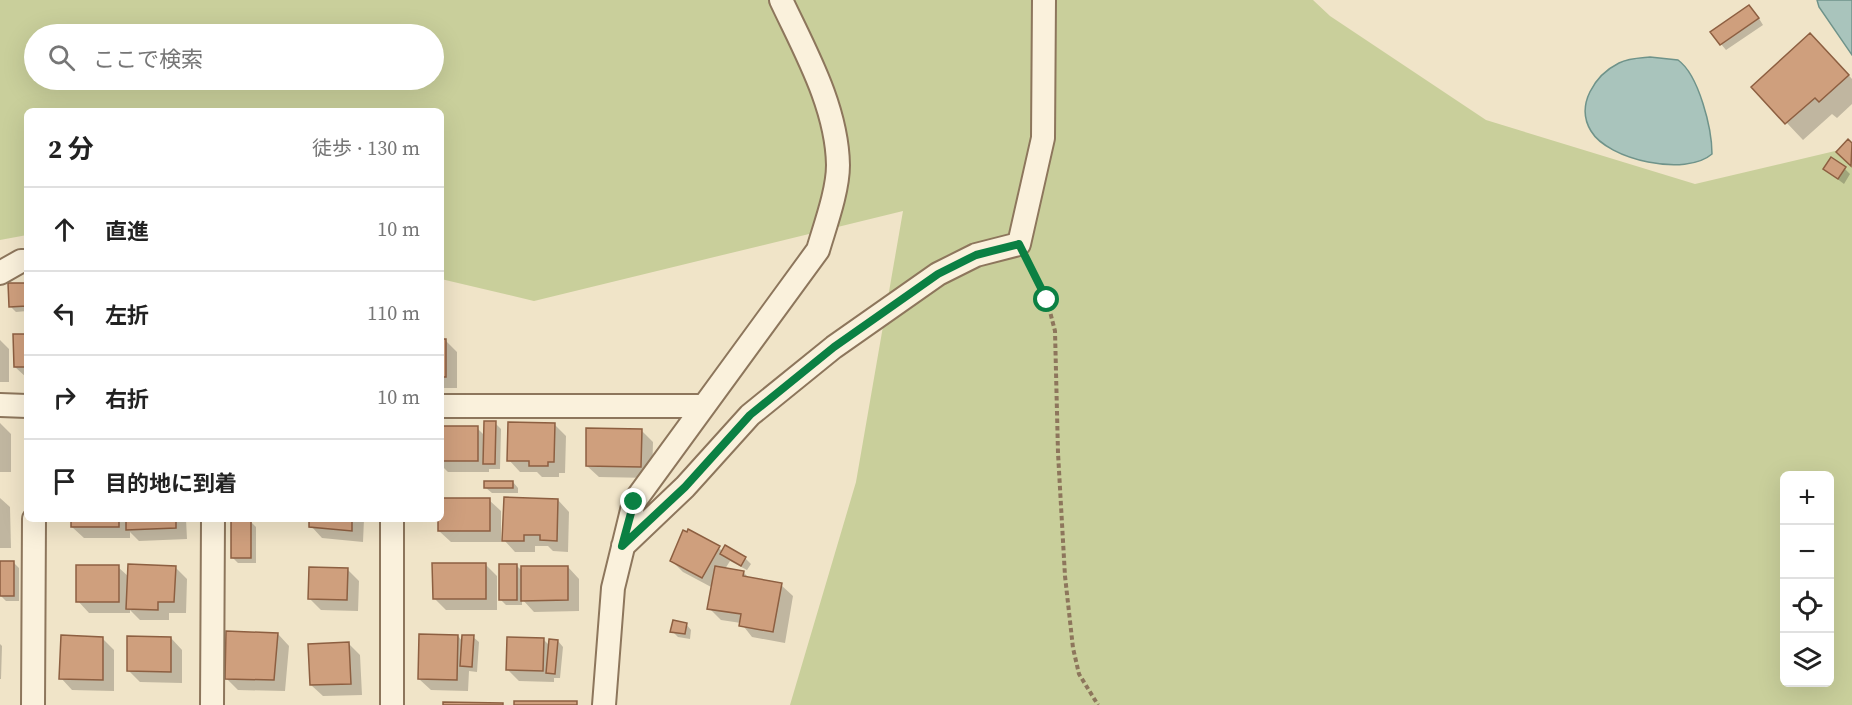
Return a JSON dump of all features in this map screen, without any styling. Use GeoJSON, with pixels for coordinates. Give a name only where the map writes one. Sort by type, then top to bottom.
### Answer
{"type":"FeatureCollection","features":[{"type":"Feature","properties":{"kind":"street"},"geometry":{"type":"LineString","coordinates":[[604,705],[613,588],[634,502],[818,250],[838,166],[829,109],[781,0]]}},
{"type":"Feature","properties":{"kind":"street"},"geometry":{"type":"LineString","coordinates":[[622,546],[685,487],[750,415],[834,347],[938,274],[976,255],[1019,244],[1043,138],[1044,0]]}},
{"type":"Feature","properties":{"kind":"street"},"geometry":{"type":"LineString","coordinates":[[0,273],[24,261]]}},
{"type":"Feature","properties":{"kind":"street"},"geometry":{"type":"LineString","coordinates":[[0,405],[24,406]]}},
{"type":"Feature","properties":{"kind":"street"},"geometry":{"type":"LineString","coordinates":[[444,406],[702,406]]}},
{"type":"Feature","properties":{"kind":"street"},"geometry":{"type":"LineString","coordinates":[[33,705],[34,522]]}},
{"type":"Feature","properties":{"kind":"street"},"geometry":{"type":"LineString","coordinates":[[212,705],[213,522]]}},
{"type":"Feature","properties":{"kind":"street"},"geometry":{"type":"LineString","coordinates":[[392,522],[392,705]]}},
{"type":"Feature","properties":{"kind":"path"},"geometry":{"type":"LineString","coordinates":[[1019,244],[1047,300],[1055,331],[1058,453],[1069,612],[1079,674],[1098,705]]}},
{"type":"Feature","properties":{"kind":"green space"},"geometry":{"type":"Polygon","coordinates":[[[0,0],[1313,0],[1330,16],[1486,120],[1695,184],[1852,147],[1852,705],[790,705],[856,482],[903,211],[534,301],[444,280],[444,108],[24,108],[24,236],[0,240],[0,0]]]}},
{"type":"Feature","properties":{"kind":"water"},"geometry":{"type":"Polygon","coordinates":[[[1817,0],[1852,0],[1852,55],[1819,7],[1817,0]]]}},
{"type":"Feature","properties":{"kind":"water"},"geometry":{"type":"Polygon","coordinates":[[[1650,57],[1678,60],[1685,67],[1698,90],[1707,117],[1712,154],[1700,161],[1685,164],[1648,162],[1613,150],[1591,131],[1585,111],[1586,101],[1595,83],[1610,68],[1619,63],[1650,57]]]}},
{"type":"Feature","properties":{"kind":"building"},"geometry":{"type":"Polygon","coordinates":[[[1749,5],[1759,18],[1720,45],[1710,32],[1749,5]]]}},
{"type":"Feature","properties":{"kind":"building"},"geometry":{"type":"Polygon","coordinates":[[[1810,33],[1849,75],[1819,102],[1815,98],[1785,124],[1751,87],[1810,33]]]}},
{"type":"Feature","properties":{"kind":"building"},"geometry":{"type":"Polygon","coordinates":[[[1848,139],[1852,143],[1851,166],[1836,152],[1848,139]]]}},
{"type":"Feature","properties":{"kind":"building"},"geometry":{"type":"Polygon","coordinates":[[[1831,157],[1846,167],[1838,179],[1823,169],[1831,157]]]}},
{"type":"Feature","properties":{"kind":"building"},"geometry":{"type":"Polygon","coordinates":[[[8,283],[24,283],[24,306],[9,307],[8,283]]]}},
{"type":"Feature","properties":{"kind":"building"},"geometry":{"type":"Polygon","coordinates":[[[13,334],[24,334],[24,367],[14,367],[13,334]]]}},
{"type":"Feature","properties":{"kind":"building"},"geometry":{"type":"Polygon","coordinates":[[[444,339],[446,339],[446,377],[444,377],[444,339]]]}},
{"type":"Feature","properties":{"kind":"building"},"geometry":{"type":"Polygon","coordinates":[[[484,421],[496,421],[495,464],[483,464],[484,421]]]}},
{"type":"Feature","properties":{"kind":"building"},"geometry":{"type":"Polygon","coordinates":[[[508,422],[555,423],[554,462],[548,462],[548,466],[529,466],[529,461],[507,461],[508,422]]]}},
{"type":"Feature","properties":{"kind":"building"},"geometry":{"type":"Polygon","coordinates":[[[444,426],[478,426],[478,461],[444,461],[444,426]]]}},
{"type":"Feature","properties":{"kind":"building"},"geometry":{"type":"Polygon","coordinates":[[[586,428],[642,429],[641,467],[586,466],[586,428]]]}},
{"type":"Feature","properties":{"kind":"building"},"geometry":{"type":"Polygon","coordinates":[[[484,481],[513,481],[513,488],[484,488],[484,481]]]}},
{"type":"Feature","properties":{"kind":"building"},"geometry":{"type":"Polygon","coordinates":[[[504,497],[558,499],[557,541],[540,540],[540,535],[524,535],[524,541],[502,541],[504,497]]]}},
{"type":"Feature","properties":{"kind":"building"},"geometry":{"type":"Polygon","coordinates":[[[444,498],[490,498],[490,531],[438,531],[438,522],[444,522],[444,498]]]}},
{"type":"Feature","properties":{"kind":"building"},"geometry":{"type":"Polygon","coordinates":[[[71,522],[119,522],[119,527],[71,527],[71,522]]]}},
{"type":"Feature","properties":{"kind":"building"},"geometry":{"type":"Polygon","coordinates":[[[126,522],[176,522],[176,528],[126,530],[126,522]]]}},
{"type":"Feature","properties":{"kind":"building"},"geometry":{"type":"Polygon","coordinates":[[[231,522],[251,522],[251,558],[231,558],[231,522]]]}},
{"type":"Feature","properties":{"kind":"building"},"geometry":{"type":"Polygon","coordinates":[[[309,522],[352,522],[352,531],[309,527],[309,522]]]}},
{"type":"Feature","properties":{"kind":"building"},"geometry":{"type":"Polygon","coordinates":[[[688,529],[720,546],[702,578],[670,561],[683,530],[687,532],[688,529]]]}},
{"type":"Feature","properties":{"kind":"building"},"geometry":{"type":"Polygon","coordinates":[[[725,545],[746,557],[741,566],[720,554],[725,545]]]}},
{"type":"Feature","properties":{"kind":"building"},"geometry":{"type":"Polygon","coordinates":[[[0,561],[14,561],[14,596],[0,596],[0,561]]]}},
{"type":"Feature","properties":{"kind":"building"},"geometry":{"type":"Polygon","coordinates":[[[432,563],[486,563],[486,599],[433,599],[432,563]]]}},
{"type":"Feature","properties":{"kind":"building"},"geometry":{"type":"Polygon","coordinates":[[[128,564],[176,566],[174,602],[158,602],[158,610],[126,609],[128,564]]]}},
{"type":"Feature","properties":{"kind":"building"},"geometry":{"type":"Polygon","coordinates":[[[499,564],[517,564],[517,600],[499,600],[499,564]]]}},
{"type":"Feature","properties":{"kind":"building"},"geometry":{"type":"Polygon","coordinates":[[[76,565],[119,565],[119,602],[76,602],[76,565]]]}},
{"type":"Feature","properties":{"kind":"building"},"geometry":{"type":"Polygon","coordinates":[[[521,566],[568,566],[568,600],[521,601],[521,566]]]}},
{"type":"Feature","properties":{"kind":"building"},"geometry":{"type":"Polygon","coordinates":[[[715,566],[744,571],[743,576],[782,583],[773,632],[739,626],[741,614],[707,609],[715,566]]]}},
{"type":"Feature","properties":{"kind":"building"},"geometry":{"type":"Polygon","coordinates":[[[309,567],[348,568],[347,600],[308,599],[309,567]]]}},
{"type":"Feature","properties":{"kind":"building"},"geometry":{"type":"Polygon","coordinates":[[[673,620],[687,623],[685,634],[670,632],[673,620]]]}},
{"type":"Feature","properties":{"kind":"building"},"geometry":{"type":"Polygon","coordinates":[[[226,631],[278,633],[274,680],[225,679],[226,631]]]}},
{"type":"Feature","properties":{"kind":"building"},"geometry":{"type":"Polygon","coordinates":[[[419,634],[458,635],[457,680],[418,679],[419,634]]]}},
{"type":"Feature","properties":{"kind":"building"},"geometry":{"type":"Polygon","coordinates":[[[61,635],[103,637],[103,680],[59,679],[61,635]]]}},
{"type":"Feature","properties":{"kind":"building"},"geometry":{"type":"Polygon","coordinates":[[[462,635],[474,635],[472,667],[460,666],[462,635]]]}},
{"type":"Feature","properties":{"kind":"building"},"geometry":{"type":"Polygon","coordinates":[[[127,636],[171,637],[171,672],[127,671],[127,636]]]}},
{"type":"Feature","properties":{"kind":"building"},"geometry":{"type":"Polygon","coordinates":[[[507,637],[544,638],[543,671],[506,670],[507,637]]]}},
{"type":"Feature","properties":{"kind":"building"},"geometry":{"type":"Polygon","coordinates":[[[549,639],[558,640],[555,674],[546,673],[549,639]]]}},
{"type":"Feature","properties":{"kind":"building"},"geometry":{"type":"Polygon","coordinates":[[[349,642],[351,684],[310,685],[308,644],[349,642]]]}},
{"type":"Feature","properties":{"kind":"building"},"geometry":{"type":"Polygon","coordinates":[[[514,701],[577,701],[577,705],[514,705],[514,701]]]}},
{"type":"Feature","properties":{"kind":"building"},"geometry":{"type":"Polygon","coordinates":[[[443,702],[503,703],[503,705],[443,705],[443,702]]]}},
{"type":"Feature","properties":{"kind":"route"},"geometry":{"type":"LineString","coordinates":[[634,502],[622,546],[685,487],[750,415],[834,347],[938,274],[976,255],[1019,244],[1047,300]]}}]}
